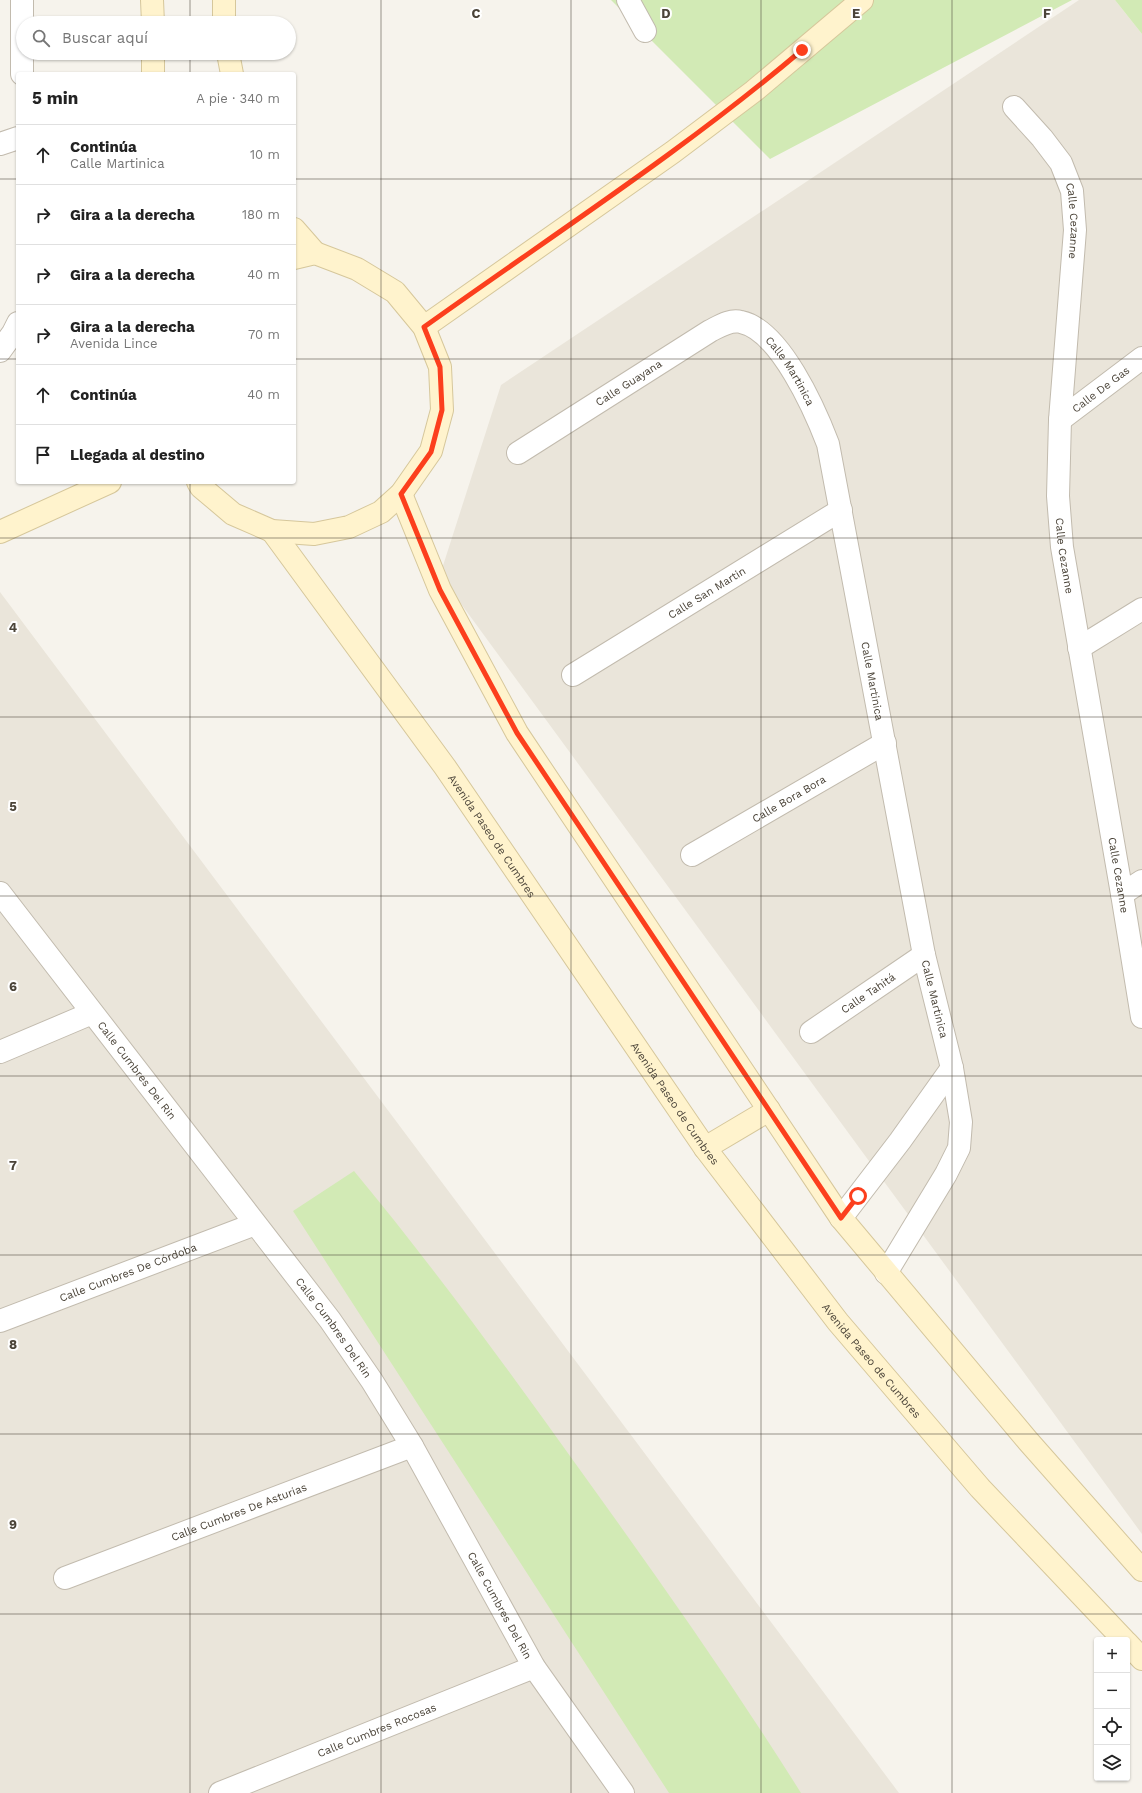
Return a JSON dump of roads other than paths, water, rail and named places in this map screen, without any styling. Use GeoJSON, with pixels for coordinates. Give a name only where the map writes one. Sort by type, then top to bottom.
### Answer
{"type":"FeatureCollection","features":[{"type":"Feature","properties":{"kind":"street"},"geometry":{"type":"LineString","coordinates":[[22,0],[22,16]]}},
{"type":"Feature","properties":{"kind":"street"},"geometry":{"type":"LineString","coordinates":[[152,0],[153,16]]}},
{"type":"Feature","properties":{"kind":"street"},"geometry":{"type":"LineString","coordinates":[[224,0],[224,16]]}},
{"type":"Feature","properties":{"kind":"street"},"geometry":{"type":"LineString","coordinates":[[628,0],[645,31]]}},
{"type":"Feature","properties":{"kind":"street"},"geometry":{"type":"LineString","coordinates":[[424,327],[673,152],[754,91],[862,0]]}},
{"type":"Feature","properties":{"kind":"street"},"geometry":{"type":"LineString","coordinates":[[22,60],[22,72]]}},
{"type":"Feature","properties":{"kind":"street"},"geometry":{"type":"LineString","coordinates":[[153,60],[153,72]]}},
{"type":"Feature","properties":{"kind":"street"},"geometry":{"type":"LineString","coordinates":[[229,60],[232,72]]}},
{"type":"Feature","properties":{"kind":"street","name":"Calle Cezanne"},"geometry":{"type":"LineString","coordinates":[[1014,107],[1042,138],[1061,163],[1072,191],[1075,230],[1060,420],[1058,496],[1062,548],[1142,1017]]}},
{"type":"Feature","properties":{"kind":"street"},"geometry":{"type":"LineString","coordinates":[[0,144],[16,139]]}},
{"type":"Feature","properties":{"kind":"street"},"geometry":{"type":"LineString","coordinates":[[199,484],[233,514],[272,531],[314,534],[349,527],[381,512],[401,494],[431,452],[442,410],[440,367],[424,327],[396,292],[357,269],[315,253],[296,231]]}},
{"type":"Feature","properties":{"kind":"street"},"geometry":{"type":"LineString","coordinates":[[296,258],[315,253]]}},
{"type":"Feature","properties":{"kind":"street","name":"Calle Guayana"},"geometry":{"type":"LineString","coordinates":[[518,453],[710,331],[726,322],[741,322]]}},
{"type":"Feature","properties":{"kind":"street","name":"Calle Martinica"},"geometry":{"type":"LineString","coordinates":[[741,322],[761,332],[781,354],[803,388],[818,417],[828,444],[886,743],[924,955],[952,1068],[961,1122],[959,1148],[946,1174],[886,1273]]}},
{"type":"Feature","properties":{"kind":"street"},"geometry":{"type":"LineString","coordinates":[[0,351],[16,327]]}},
{"type":"Feature","properties":{"kind":"street","name":"Calle De Gas"},"geometry":{"type":"LineString","coordinates":[[1060,420],[1142,358]]}},
{"type":"Feature","properties":{"kind":"street"},"geometry":{"type":"LineString","coordinates":[[0,532],[106,484]]}},
{"type":"Feature","properties":{"kind":"street"},"geometry":{"type":"LineString","coordinates":[[401,494],[440,590],[517,733],[841,1218],[1028,1441],[1142,1570]]}},
{"type":"Feature","properties":{"kind":"street","name":"Calle San Martin"},"geometry":{"type":"LineString","coordinates":[[572,675],[841,510]]}},
{"type":"Feature","properties":{"kind":"street","name":"Avenida Paseo de Cumbres"},"geometry":{"type":"LineString","coordinates":[[272,531],[445,768],[705,1148],[838,1322],[980,1488],[1133,1646]]}},
{"type":"Feature","properties":{"kind":"street"},"geometry":{"type":"LineString","coordinates":[[1079,648],[1142,609]]}},
{"type":"Feature","properties":{"kind":"street","name":"Calle Bora Bora"},"geometry":{"type":"LineString","coordinates":[[692,855],[886,743]]}},
{"type":"Feature","properties":{"kind":"street"},"geometry":{"type":"LineString","coordinates":[[1122,894],[1142,881]]}},
{"type":"Feature","properties":{"kind":"street","name":"Calle Cumbres Del Rin"},"geometry":{"type":"LineString","coordinates":[[0,893],[330,1320],[372,1381],[412,1446],[534,1667],[623,1793]]}},
{"type":"Feature","properties":{"kind":"street","name":"Calle Tahitá"},"geometry":{"type":"LineString","coordinates":[[811,1032],[924,955]]}},
{"type":"Feature","properties":{"kind":"street"},"geometry":{"type":"LineString","coordinates":[[0,1052],[92,1013]]}},
{"type":"Feature","properties":{"kind":"street"},"geometry":{"type":"LineString","coordinates":[[841,1218],[900,1141],[952,1068]]}},
{"type":"Feature","properties":{"kind":"street"},"geometry":{"type":"LineString","coordinates":[[705,1148],[769,1110]]}},
{"type":"Feature","properties":{"kind":"street","name":"Calle Cumbres De Córdoba"},"geometry":{"type":"LineString","coordinates":[[0,1321],[255,1224]]}},
{"type":"Feature","properties":{"kind":"street","name":"Calle Cumbres De Asturias"},"geometry":{"type":"LineString","coordinates":[[65,1578],[412,1446]]}},
{"type":"Feature","properties":{"kind":"street","name":"Calle Cumbres Rocosas"},"geometry":{"type":"LineString","coordinates":[[220,1793],[534,1667]]}}]}
